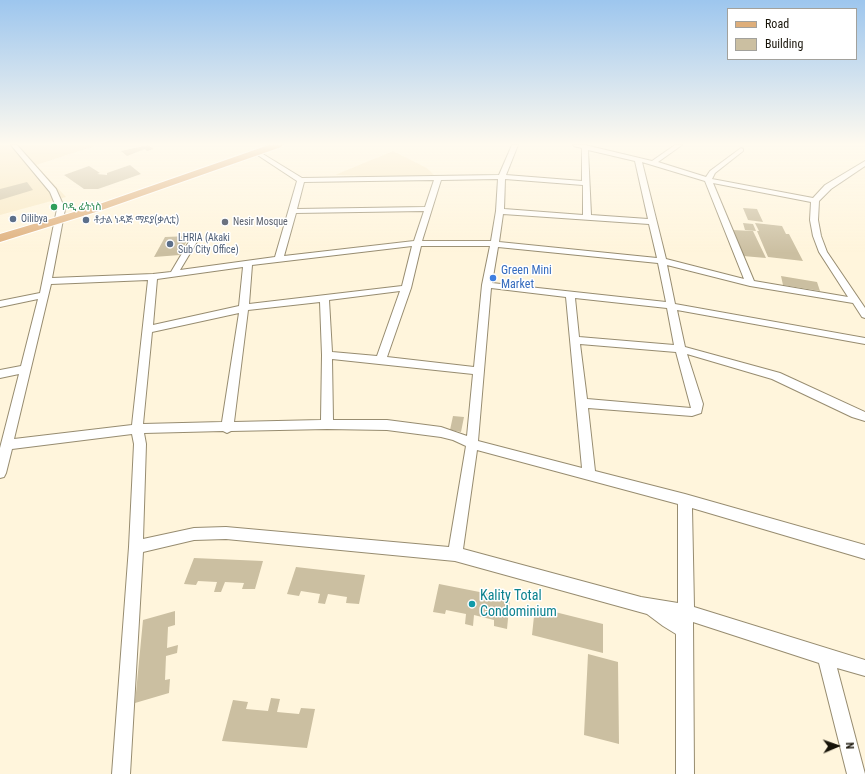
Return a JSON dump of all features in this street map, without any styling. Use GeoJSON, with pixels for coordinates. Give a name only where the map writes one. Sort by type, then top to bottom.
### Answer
{"type":"FeatureCollection","features":[{"type":"Feature","properties":{"kind":"main road"},"geometry":{"type":"LineString","coordinates":[[0,226],[60,215],[168,181]]}},
{"type":"Feature","properties":{"kind":"main road"},"geometry":{"type":"LineString","coordinates":[[0,239],[39,227],[89,199]]}},
{"type":"Feature","properties":{"kind":"street"},"geometry":{"type":"LineString","coordinates":[[0,474],[8,446],[5,434],[47,281],[60,215],[53,191],[45,181]]}},
{"type":"Feature","properties":{"kind":"street"},"geometry":{"type":"LineString","coordinates":[[279,259],[301,181]]}},
{"type":"Feature","properties":{"kind":"street"},"geometry":{"type":"LineString","coordinates":[[381,360],[406,288],[417,243],[437,181]]}},
{"type":"Feature","properties":{"kind":"street"},"geometry":{"type":"LineString","coordinates":[[455,554],[472,444],[487,285],[500,210],[502,181]]}},
{"type":"Feature","properties":{"kind":"street"},"geometry":{"type":"LineString","coordinates":[[560,181],[586,183],[587,217]]}},
{"type":"Feature","properties":{"kind":"street"},"geometry":{"type":"LineString","coordinates":[[581,403],[692,412],[697,410],[697,404],[680,349],[662,261],[643,181]]}},
{"type":"Feature","properties":{"kind":"street"},"geometry":{"type":"LineString","coordinates":[[708,181],[750,283]]}},
{"type":"Feature","properties":{"kind":"street"},"geometry":{"type":"LineString","coordinates":[[714,181],[815,201]]}},
{"type":"Feature","properties":{"kind":"street"},"geometry":{"type":"LineString","coordinates":[[837,181],[828,187],[815,201],[814,220],[817,236],[823,252],[865,315]]}},
{"type":"Feature","properties":{"kind":"street"},"geometry":{"type":"LineString","coordinates":[[293,211],[429,209]]}},
{"type":"Feature","properties":{"kind":"street"},"geometry":{"type":"LineString","coordinates":[[500,210],[652,222]]}},
{"type":"Feature","properties":{"kind":"street"},"geometry":{"type":"LineString","coordinates":[[174,274],[194,240]]}},
{"type":"Feature","properties":{"kind":"street"},"geometry":{"type":"LineString","coordinates":[[47,281],[152,277],[279,259],[417,243],[494,244],[585,252],[662,261],[750,283],[855,301]]}},
{"type":"Feature","properties":{"kind":"street"},"geometry":{"type":"LineString","coordinates":[[227,428],[244,308],[248,263]]}},
{"type":"Feature","properties":{"kind":"street"},"geometry":{"type":"LineString","coordinates":[[121,774],[136,548],[140,444],[137,429],[152,277]]}},
{"type":"Feature","properties":{"kind":"street"},"geometry":{"type":"LineString","coordinates":[[487,285],[671,306],[865,341]]}},
{"type":"Feature","properties":{"kind":"street"},"geometry":{"type":"LineString","coordinates":[[148,329],[244,308],[406,288]]}},
{"type":"Feature","properties":{"kind":"street"},"geometry":{"type":"LineString","coordinates":[[0,304],[43,295]]}},
{"type":"Feature","properties":{"kind":"street"},"geometry":{"type":"LineString","coordinates":[[570,295],[589,475]]}},
{"type":"Feature","properties":{"kind":"street"},"geometry":{"type":"LineString","coordinates":[[324,298],[326,424]]}},
{"type":"Feature","properties":{"kind":"street"},"geometry":{"type":"LineString","coordinates":[[574,340],[680,349],[776,376],[865,417]]}},
{"type":"Feature","properties":{"kind":"street"},"geometry":{"type":"LineString","coordinates":[[326,355],[478,371]]}},
{"type":"Feature","properties":{"kind":"street"},"geometry":{"type":"LineString","coordinates":[[0,374],[24,369]]}},
{"type":"Feature","properties":{"kind":"street"},"geometry":{"type":"LineString","coordinates":[[8,446],[137,429],[227,428],[326,424],[387,425],[441,432],[456,436],[472,444],[685,500],[865,552]]}},
{"type":"Feature","properties":{"kind":"street"},"geometry":{"type":"LineString","coordinates":[[685,500],[685,774]]}},
{"type":"Feature","properties":{"kind":"street"},"geometry":{"type":"LineString","coordinates":[[136,548],[194,534],[226,533],[455,554],[652,608],[663,607],[686,612],[865,668]]}},
{"type":"Feature","properties":{"kind":"street"},"geometry":{"type":"LineString","coordinates":[[652,608],[668,622],[684,630]]}},
{"type":"Feature","properties":{"kind":"street"},"geometry":{"type":"LineString","coordinates":[[826,657],[856,774]]}},
{"type":"Feature","properties":{"kind":"shaded area"},"geometry":{"type":"Polygon","coordinates":[[[0,181],[51,181],[66,197],[0,215],[0,181]]]}},
{"type":"Feature","properties":{"kind":"building"},"geometry":{"type":"Polygon","coordinates":[[[73,181],[121,181],[98,189],[84,189],[73,181]]]}},
{"type":"Feature","properties":{"kind":"building"},"geometry":{"type":"Polygon","coordinates":[[[27,182],[33,190],[0,200],[0,189],[27,182]]]}},
{"type":"Feature","properties":{"kind":"building"},"geometry":{"type":"Polygon","coordinates":[[[743,208],[757,209],[763,222],[748,220],[743,208]]]}},
{"type":"Feature","properties":{"kind":"building"},"geometry":{"type":"Polygon","coordinates":[[[743,223],[753,224],[756,231],[745,230],[743,223]]]}},
{"type":"Feature","properties":{"kind":"building"},"geometry":{"type":"Polygon","coordinates":[[[755,223],[782,226],[786,234],[789,234],[803,261],[768,257],[755,223]]]}},
{"type":"Feature","properties":{"kind":"building"},"geometry":{"type":"Polygon","coordinates":[[[732,230],[753,231],[766,258],[743,256],[732,230]]]}},
{"type":"Feature","properties":{"kind":"building"},"geometry":{"type":"Polygon","coordinates":[[[189,236],[180,255],[154,257],[165,237],[189,236]]]}},
{"type":"Feature","properties":{"kind":"building"},"geometry":{"type":"Polygon","coordinates":[[[781,276],[817,282],[820,291],[783,285],[781,276]]]}},
{"type":"Feature","properties":{"kind":"building"},"geometry":{"type":"Polygon","coordinates":[[[453,416],[464,417],[461,432],[450,430],[453,416]]]}},
{"type":"Feature","properties":{"kind":"building"},"geometry":{"type":"Polygon","coordinates":[[[194,558],[263,561],[255,589],[242,589],[244,583],[225,582],[221,592],[214,592],[217,582],[198,581],[196,585],[184,584],[194,558]]]}},
{"type":"Feature","properties":{"kind":"building"},"geometry":{"type":"Polygon","coordinates":[[[296,567],[365,575],[359,604],[346,603],[347,597],[328,594],[325,604],[318,603],[320,594],[301,591],[299,596],[287,594],[296,567]]]}},
{"type":"Feature","properties":{"kind":"building","name":"Kality Total Condominium"},"geometry":{"type":"Polygon","coordinates":[[[439,584],[510,598],[507,629],[494,626],[494,620],[474,615],[473,626],[465,624],[466,614],[446,610],[445,614],[433,612],[439,584]]]}},
{"type":"Feature","properties":{"kind":"building"},"geometry":{"type":"Polygon","coordinates":[[[535,607],[603,624],[603,653],[532,635],[535,607]]]}},
{"type":"Feature","properties":{"kind":"building"},"geometry":{"type":"Polygon","coordinates":[[[175,611],[175,625],[168,627],[167,648],[178,645],[177,653],[166,656],[165,680],[170,679],[169,693],[135,703],[143,620],[175,611]]]}},
{"type":"Feature","properties":{"kind":"building"},"geometry":{"type":"Polygon","coordinates":[[[588,654],[618,662],[619,744],[584,735],[588,654]]]}},
{"type":"Feature","properties":{"kind":"building"},"geometry":{"type":"Polygon","coordinates":[[[271,698],[280,699],[277,712],[299,714],[301,708],[315,709],[307,748],[222,741],[233,700],[248,702],[246,709],[268,711],[271,698]]]}},
{"type":"Feature","properties":{"kind":"place","name":"ቦዲ ፊትነስ"},"geometry":{"type":"Point","coordinates":[54,207]}},
{"type":"Feature","properties":{"kind":"place","name":"Oilibya"},"geometry":{"type":"Point","coordinates":[13,219]}},
{"type":"Feature","properties":{"kind":"place","name":"ቶታል ነዳጅ ማደያ(ቃሊቲ)"},"geometry":{"type":"Point","coordinates":[86,220]}},
{"type":"Feature","properties":{"kind":"place","name":"Nesir Mosque"},"geometry":{"type":"Point","coordinates":[225,222]}},
{"type":"Feature","properties":{"kind":"place","name":"LHRIA (Akaki Sub City Office)"},"geometry":{"type":"Point","coordinates":[170,244]}},
{"type":"Feature","properties":{"kind":"place","name":"Green Mini Market"},"geometry":{"type":"Point","coordinates":[493,278]}},
{"type":"Feature","properties":{"kind":"place","name":"Kality Total Condominium"},"geometry":{"type":"Point","coordinates":[472,604]}}]}
